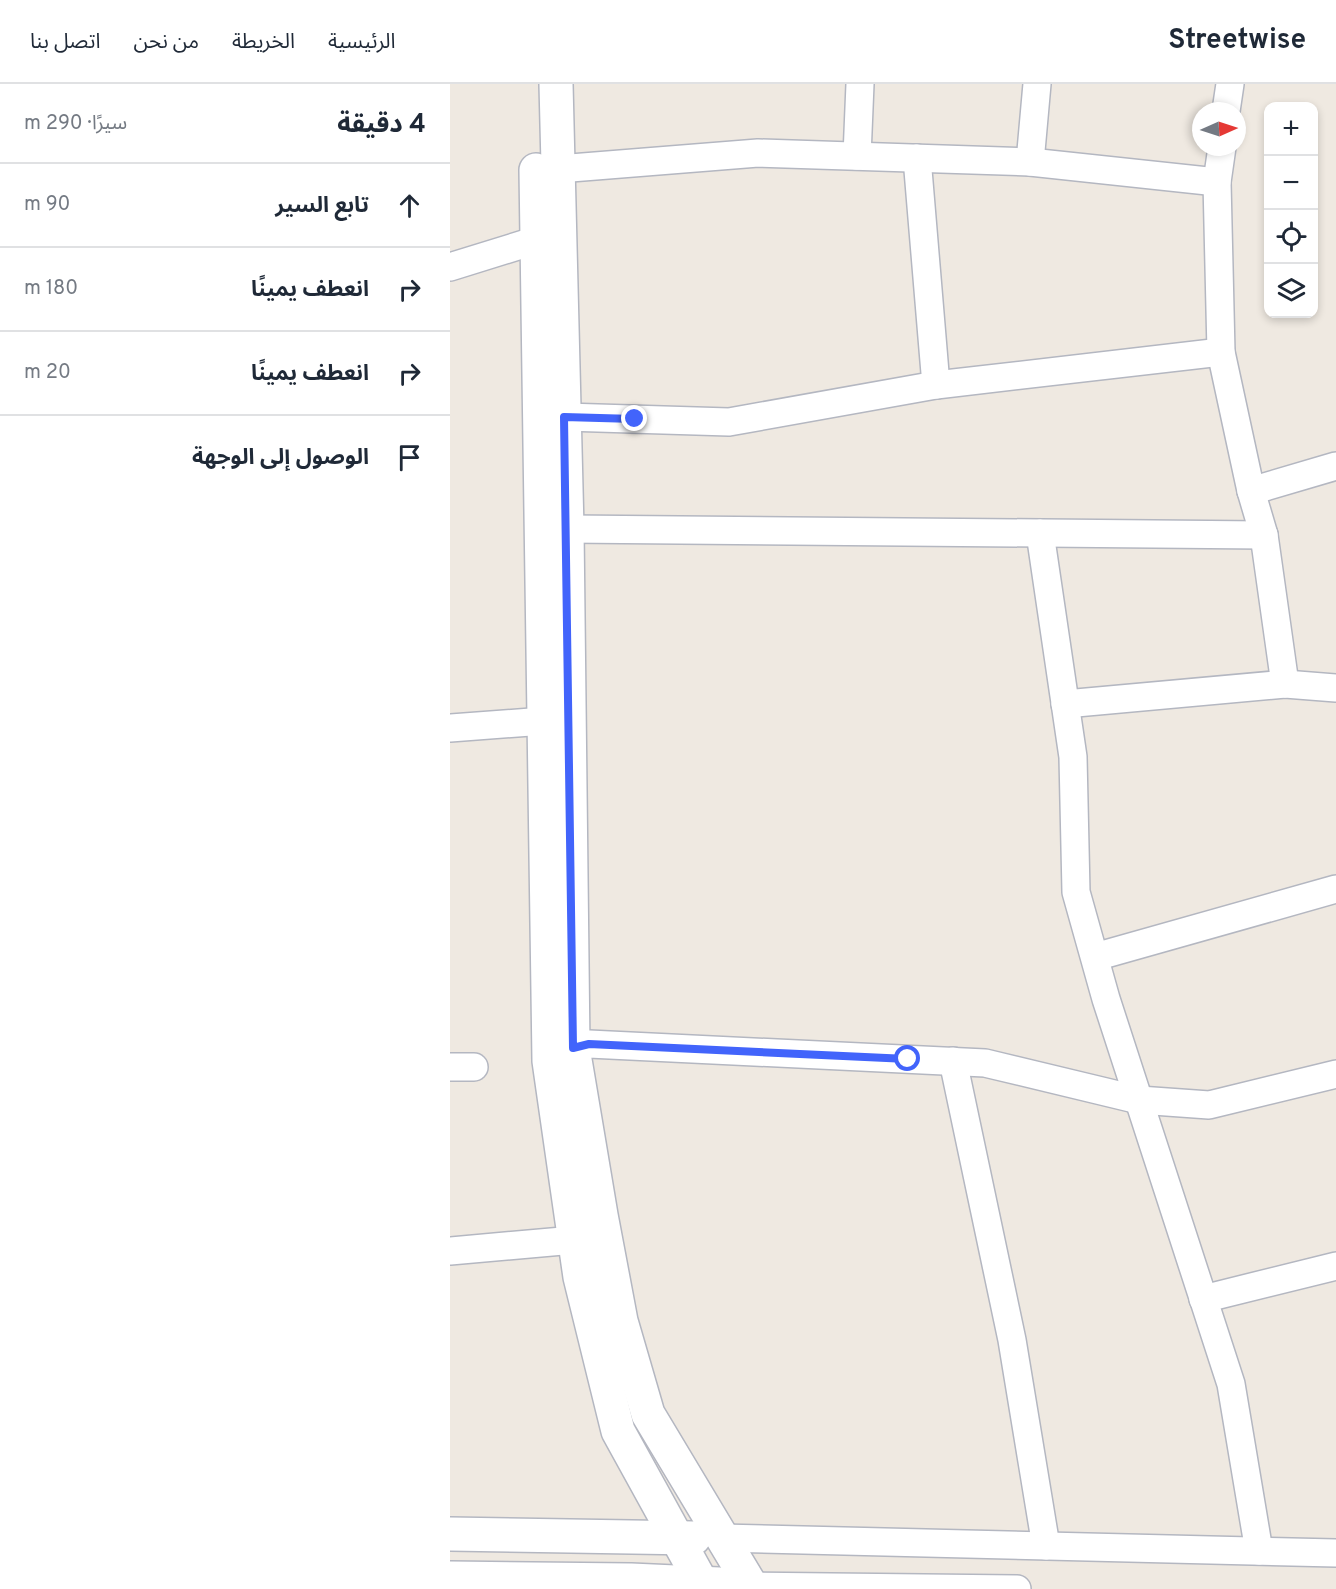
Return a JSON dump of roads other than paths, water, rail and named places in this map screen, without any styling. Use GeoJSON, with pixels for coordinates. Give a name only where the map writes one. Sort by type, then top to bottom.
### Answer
{"type":"FeatureCollection","features":[{"type":"Feature","properties":{"kind":"main road"},"geometry":{"type":"LineString","coordinates":[[535,84],[549,1061],[580,1277],[618,1431],[702,1586]]}},
{"type":"Feature","properties":{"kind":"main road"},"geometry":{"type":"LineString","coordinates":[[556,84],[567,529],[573,1048],[621,1321],[648,1414],[720,1538],[752,1587]]}},
{"type":"Feature","properties":{"kind":"main road"},"geometry":{"type":"LineString","coordinates":[[450,1534],[720,1538]]}},
{"type":"Feature","properties":{"kind":"main road"},"geometry":{"type":"LineString","coordinates":[[450,1578],[752,1587]]}},
{"type":"Feature","properties":{"kind":"street"},"geometry":{"type":"LineString","coordinates":[[857,156],[860,84]]}},
{"type":"Feature","properties":{"kind":"street"},"geometry":{"type":"LineString","coordinates":[[1030,162],[1037,84]]}},
{"type":"Feature","properties":{"kind":"street"},"geometry":{"type":"LineString","coordinates":[[1227,102],[1230,84]]}},
{"type":"Feature","properties":{"kind":"street"},"geometry":{"type":"LineString","coordinates":[[558,169],[758,153],[1030,162],[1217,182]]}},
{"type":"Feature","properties":{"kind":"street"},"geometry":{"type":"LineString","coordinates":[[1221,156],[1217,182],[1221,352],[1251,491],[1264,535],[1285,684]]}},
{"type":"Feature","properties":{"kind":"street"},"geometry":{"type":"LineString","coordinates":[[917,158],[936,385]]}},
{"type":"Feature","properties":{"kind":"street"},"geometry":{"type":"LineString","coordinates":[[450,267],[537,240]]}},
{"type":"Feature","properties":{"kind":"street"},"geometry":{"type":"LineString","coordinates":[[564,417],[729,422],[936,385],[1221,352]]}},
{"type":"Feature","properties":{"kind":"street"},"geometry":{"type":"LineString","coordinates":[[1251,491],[1336,466]]}},
{"type":"Feature","properties":{"kind":"street"},"geometry":{"type":"LineString","coordinates":[[567,529],[1264,535]]}},
{"type":"Feature","properties":{"kind":"street"},"geometry":{"type":"LineString","coordinates":[[1040,533],[1073,757],[1076,892],[1139,1100],[1231,1384],[1259,1551]]}},
{"type":"Feature","properties":{"kind":"street"},"geometry":{"type":"LineString","coordinates":[[1065,704],[1285,684],[1336,688]]}},
{"type":"Feature","properties":{"kind":"street"},"geometry":{"type":"LineString","coordinates":[[450,728],[544,721]]}},
{"type":"Feature","properties":{"kind":"street"},"geometry":{"type":"LineString","coordinates":[[1095,957],[1336,889]]}},
{"type":"Feature","properties":{"kind":"street"},"geometry":{"type":"LineString","coordinates":[[573,1048],[589,1044],[985,1063],[1139,1100],[1209,1105],[1336,1074]]}},
{"type":"Feature","properties":{"kind":"street"},"geometry":{"type":"LineString","coordinates":[[953,1061],[1012,1340],[1046,1546]]}},
{"type":"Feature","properties":{"kind":"street"},"geometry":{"type":"LineString","coordinates":[[450,1251],[574,1240]]}},
{"type":"Feature","properties":{"kind":"street"},"geometry":{"type":"LineString","coordinates":[[1203,1299],[1336,1266]]}},
{"type":"Feature","properties":{"kind":"street"},"geometry":{"type":"LineString","coordinates":[[720,1538],[1336,1553]]}},
{"type":"Feature","properties":{"kind":"street"},"geometry":{"type":"LineString","coordinates":[[752,1587],[1017,1589]]}}]}
